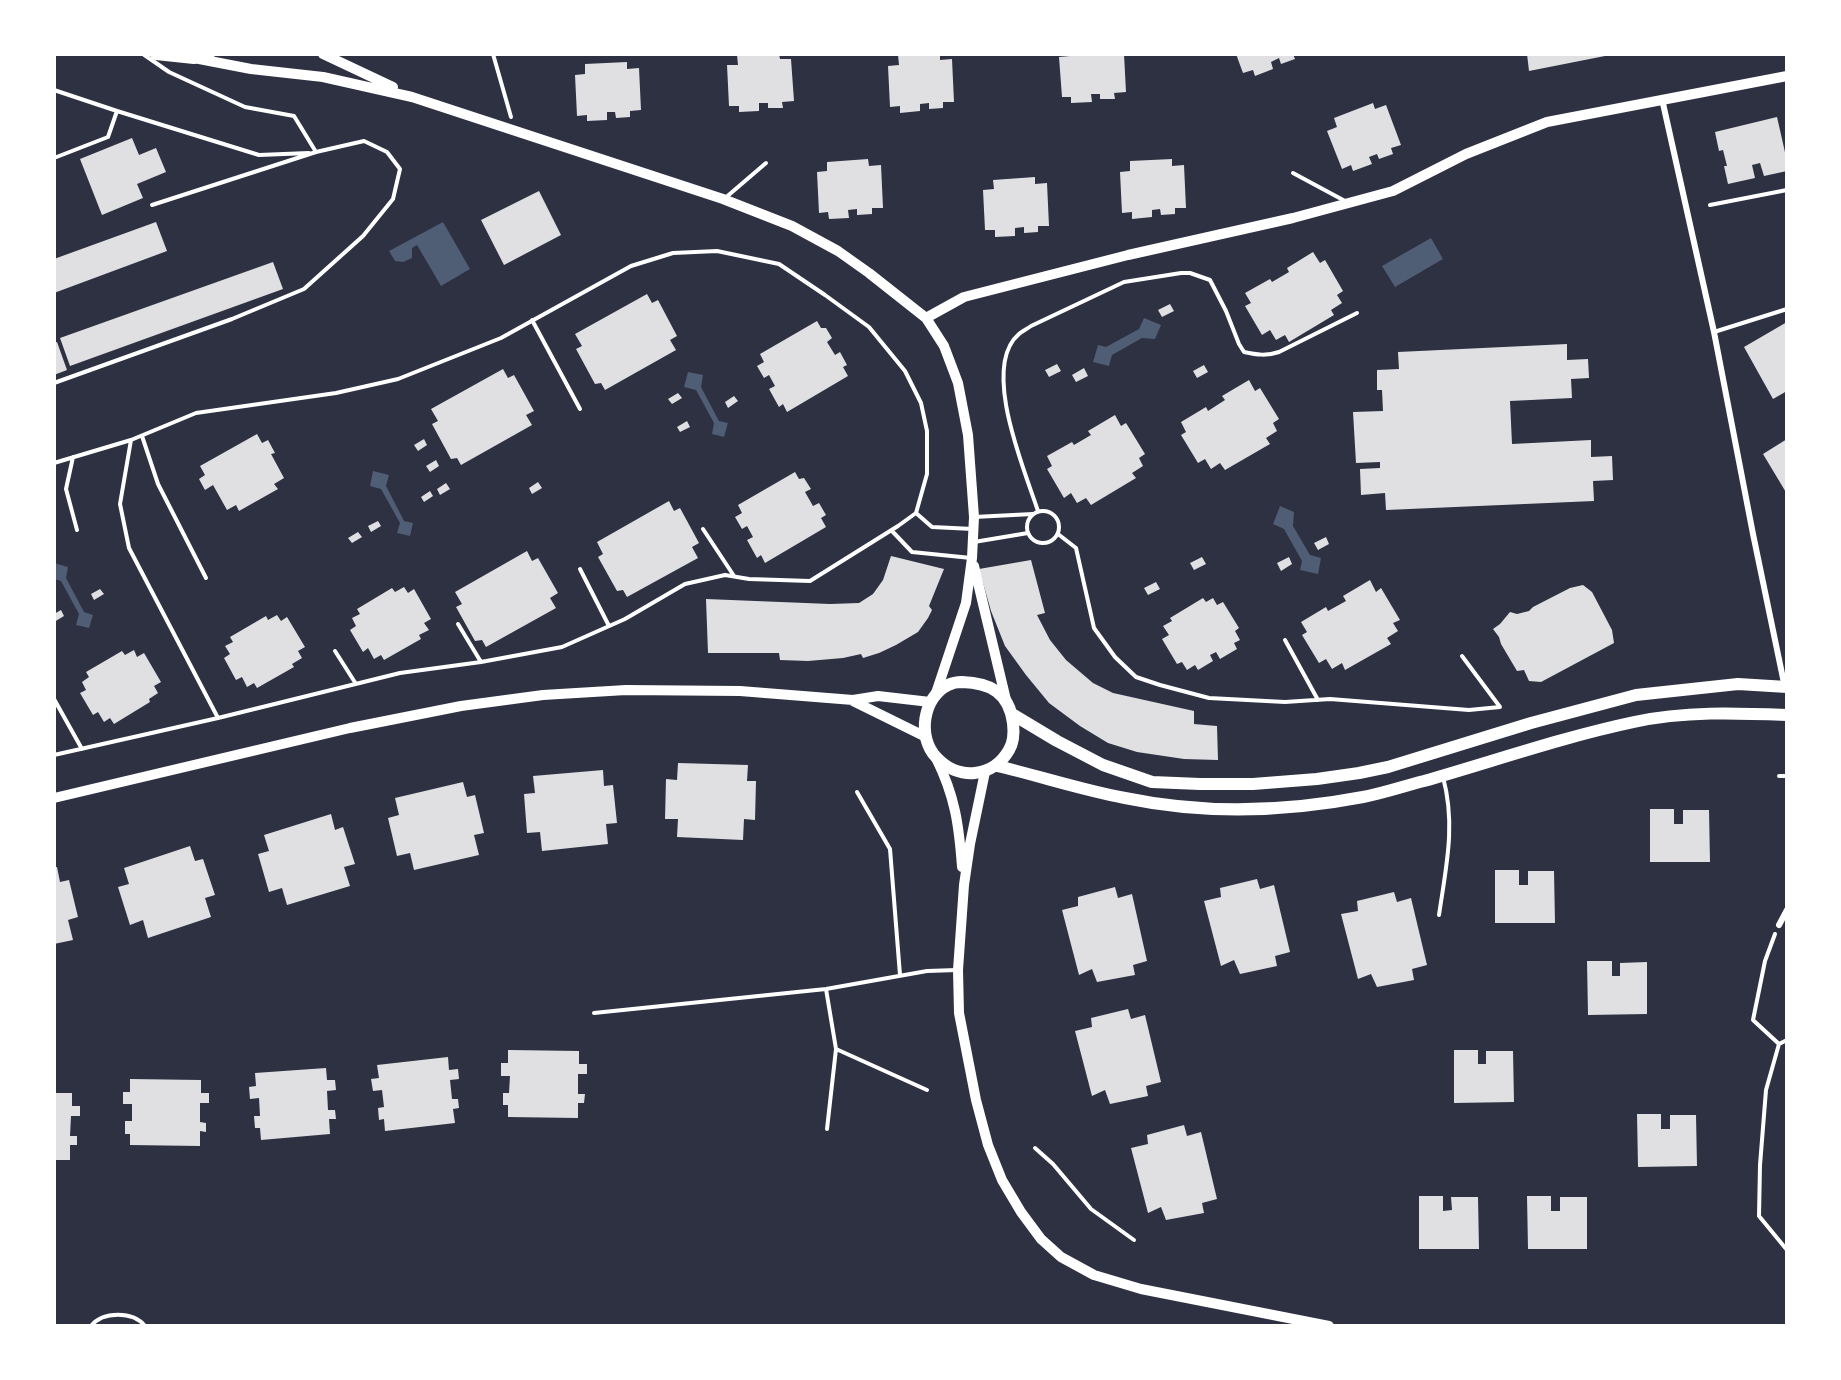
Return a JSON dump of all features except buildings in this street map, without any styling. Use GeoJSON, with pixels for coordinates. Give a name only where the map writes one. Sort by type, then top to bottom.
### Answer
{"type":"FeatureCollection","features":[{"type":"Feature","properties":{"kind":"main road"},"geometry":{"type":"LineString","coordinates":[[156,54],[194,58],[209,54]]}},
{"type":"Feature","properties":{"kind":"main road"},"geometry":{"type":"LineString","coordinates":[[977,682],[993,688],[1006,700],[1012,714],[1014,731],[1011,747],[997,766],[986,772],[970,774],[947,766],[935,756],[926,737],[925,721],[933,698],[949,684],[977,682]]}},
{"type":"Feature","properties":{"kind":"main road"},"geometry":{"type":"LineString","coordinates":[[1012,714],[1103,765],[1152,782],[1253,784],[1317,779],[1369,771],[1531,723],[1636,695],[1738,684],[1786,688]]}},
{"type":"Feature","properties":{"kind":"main road"},"geometry":{"type":"LineString","coordinates":[[997,766],[1124,798],[1209,809],[1276,807],[1364,797],[1443,776],[1553,741],[1635,722],[1684,714],[1787,715]]}},
{"type":"Feature","properties":{"kind":"street"},"geometry":{"type":"LineString","coordinates":[[323,54],[412,97]]}},
{"type":"Feature","properties":{"kind":"street"},"geometry":{"type":"LineString","coordinates":[[54,798],[350,728],[461,706],[543,695],[626,690],[740,691],[853,700],[878,696],[933,698],[966,603],[972,558],[974,517],[968,435],[958,383],[944,346],[926,318],[838,251],[792,226],[723,199],[412,97],[322,76],[251,69],[194,58]]}},
{"type":"Feature","properties":{"kind":"street"},"geometry":{"type":"LineString","coordinates":[[926,318],[964,297],[1128,255],[1293,219],[1393,191],[1466,154],[1546,122],[1787,76]]}},
{"type":"Feature","properties":{"kind":"street"},"geometry":{"type":"LineString","coordinates":[[1662,99],[1714,332],[1786,688]]}},
{"type":"Feature","properties":{"kind":"street"},"geometry":{"type":"LineString","coordinates":[[972,558],[1006,700]]}},
{"type":"Feature","properties":{"kind":"street"},"geometry":{"type":"LineString","coordinates":[[853,700],[926,737]]}},
{"type":"Feature","properties":{"kind":"street"},"geometry":{"type":"LineString","coordinates":[[935,756],[948,782],[954,804],[959,828],[964,885]]}},
{"type":"Feature","properties":{"kind":"street"},"geometry":{"type":"LineString","coordinates":[[986,772],[970,844],[964,885],[958,970],[959,1013],[976,1100],[988,1145],[1002,1180],[1021,1212],[1041,1239],[1061,1257],[1094,1275],[1141,1289],[1329,1326]]}},
{"type":"Feature","properties":{"kind":"street"},"geometry":{"type":"LineString","coordinates":[[1779,924],[1787,910]]}},
{"type":"Feature","properties":{"kind":"lane"},"geometry":{"type":"LineString","coordinates":[[143,54],[169,72],[245,107],[294,116],[316,152]]}},
{"type":"Feature","properties":{"kind":"lane"},"geometry":{"type":"LineString","coordinates":[[54,90],[259,155],[316,152]]}},
{"type":"Feature","properties":{"kind":"lane"},"geometry":{"type":"LineString","coordinates":[[54,158],[108,137],[117,111]]}},
{"type":"Feature","properties":{"kind":"lane"},"geometry":{"type":"LineString","coordinates":[[54,383],[232,319],[304,289],[363,236],[393,199],[400,169],[387,152],[364,141],[316,152],[152,205]]}},
{"type":"Feature","properties":{"kind":"lane"},"geometry":{"type":"LineString","coordinates":[[723,199],[766,163]]}},
{"type":"Feature","properties":{"kind":"lane"},"geometry":{"type":"LineString","coordinates":[[1293,173],[1350,204]]}},
{"type":"Feature","properties":{"kind":"lane"},"geometry":{"type":"LineString","coordinates":[[1710,205],[1787,190]]}},
{"type":"Feature","properties":{"kind":"lane"},"geometry":{"type":"LineString","coordinates":[[54,463],[131,440],[196,413],[336,393],[398,379],[501,338],[631,266],[673,253],[717,251],[779,264],[869,327],[904,371],[921,403],[927,431],[927,474],[916,513],[892,531],[810,581],[725,575],[685,584],[625,619],[562,647],[481,662],[400,673],[218,718],[54,755]]}},
{"type":"Feature","properties":{"kind":"lane"},"geometry":{"type":"LineString","coordinates":[[1036,513],[1008,422],[1003,371],[1007,352],[1018,334],[1124,282],[1181,273],[1190,273],[1210,280],[1239,344],[1244,352],[1253,355],[1268,356],[1280,352],[1357,313]]}},
{"type":"Feature","properties":{"kind":"lane"},"geometry":{"type":"LineString","coordinates":[[1714,332],[1787,309]]}},
{"type":"Feature","properties":{"kind":"lane"},"geometry":{"type":"LineString","coordinates":[[532,320],[580,409]]}},
{"type":"Feature","properties":{"kind":"lane"},"geometry":{"type":"LineString","coordinates":[[141,436],[158,484],[206,578]]}},
{"type":"Feature","properties":{"kind":"lane"},"geometry":{"type":"LineString","coordinates":[[131,440],[120,504],[129,548],[218,718]]}},
{"type":"Feature","properties":{"kind":"lane"},"geometry":{"type":"LineString","coordinates":[[73,457],[66,489],[76,530]]}},
{"type":"Feature","properties":{"kind":"lane"},"geometry":{"type":"LineString","coordinates":[[974,517],[1049,512],[1057,518],[1059,529],[1055,538],[1045,543],[1035,541],[1028,533],[1027,523],[1036,513]]}},
{"type":"Feature","properties":{"kind":"lane"},"geometry":{"type":"LineString","coordinates":[[916,513],[932,527],[973,529]]}},
{"type":"Feature","properties":{"kind":"lane"},"geometry":{"type":"LineString","coordinates":[[703,529],[734,576]]}},
{"type":"Feature","properties":{"kind":"lane"},"geometry":{"type":"LineString","coordinates":[[892,531],[912,552],[972,558]]}},
{"type":"Feature","properties":{"kind":"lane"},"geometry":{"type":"LineString","coordinates":[[973,542],[1028,533]]}},
{"type":"Feature","properties":{"kind":"lane"},"geometry":{"type":"LineString","coordinates":[[1058,534],[1076,548],[1094,628],[1115,657],[1136,677],[1160,685],[1209,698],[1286,702],[1330,699],[1469,710],[1500,707],[1462,656]]}},
{"type":"Feature","properties":{"kind":"lane"},"geometry":{"type":"LineString","coordinates":[[580,569],[609,626]]}},
{"type":"Feature","properties":{"kind":"lane"},"geometry":{"type":"LineString","coordinates":[[459,624],[481,662]]}},
{"type":"Feature","properties":{"kind":"lane"},"geometry":{"type":"LineString","coordinates":[[1285,640],[1318,700]]}},
{"type":"Feature","properties":{"kind":"lane"},"geometry":{"type":"LineString","coordinates":[[335,651],[356,684]]}},
{"type":"Feature","properties":{"kind":"lane"},"geometry":{"type":"LineString","coordinates":[[54,699],[82,749]]}},
{"type":"Feature","properties":{"kind":"lane"},"geometry":{"type":"LineString","coordinates":[[1439,915],[1451,823],[1443,776]]}},
{"type":"Feature","properties":{"kind":"lane"},"geometry":{"type":"LineString","coordinates":[[1779,776],[1787,776]]}},
{"type":"Feature","properties":{"kind":"lane"},"geometry":{"type":"LineString","coordinates":[[857,792],[890,849],[900,975]]}},
{"type":"Feature","properties":{"kind":"lane"},"geometry":{"type":"LineString","coordinates":[[594,1013],[826,989],[927,971],[958,970]]}},
{"type":"Feature","properties":{"kind":"lane"},"geometry":{"type":"LineString","coordinates":[[826,989],[836,1049],[827,1129]]}},
{"type":"Feature","properties":{"kind":"lane"},"geometry":{"type":"LineString","coordinates":[[836,1049],[927,1090]]}},
{"type":"Feature","properties":{"kind":"lane"},"geometry":{"type":"LineString","coordinates":[[1035,1148],[1053,1164],[1091,1209],[1134,1240]]}},
{"type":"Feature","properties":{"kind":"path"},"geometry":{"type":"LineString","coordinates":[[493,54],[516,132]]}},
{"type":"Feature","properties":{"kind":"path"},"geometry":{"type":"LineString","coordinates":[[1779,924],[1765,961],[1753,1020],[1779,1044]]}},
{"type":"Feature","properties":{"kind":"path"},"geometry":{"type":"LineString","coordinates":[[1787,1040],[1779,1044],[1766,1090],[1759,1215],[1787,1250]]}},
{"type":"Feature","properties":{"kind":"path"},"geometry":{"type":"LineString","coordinates":[[91,1326],[95,1321],[120,1313],[140,1321],[145,1326]]}},
{"type":"Feature","properties":{"kind":"water"},"geometry":{"type":"Polygon","coordinates":[[[443,222],[470,269],[441,286],[417,245],[412,248],[412,258],[403,262],[395,261],[389,251],[443,222]]]}},
{"type":"Feature","properties":{"kind":"water"},"geometry":{"type":"Polygon","coordinates":[[[1431,238],[1443,259],[1395,287],[1382,266],[1431,238]]]}},
{"type":"Feature","properties":{"kind":"water"},"geometry":{"type":"Polygon","coordinates":[[[1144,318],[1161,325],[1155,339],[1142,338],[1112,355],[1109,366],[1093,362],[1098,345],[1106,347],[1139,329],[1144,318]]]}},
{"type":"Feature","properties":{"kind":"water"},"geometry":{"type":"Polygon","coordinates":[[[688,372],[703,375],[701,387],[719,421],[728,423],[724,437],[712,434],[714,423],[696,390],[684,387],[688,372]]]}},
{"type":"Feature","properties":{"kind":"water"},"geometry":{"type":"Polygon","coordinates":[[[373,471],[389,475],[386,486],[404,521],[413,523],[410,536],[397,533],[400,523],[381,489],[370,486],[373,471]]]}},
{"type":"Feature","properties":{"kind":"water"},"geometry":{"type":"Polygon","coordinates":[[[1280,506],[1294,512],[1293,526],[1310,555],[1321,558],[1318,574],[1300,570],[1302,561],[1284,529],[1273,524],[1280,506]]]}},
{"type":"Feature","properties":{"kind":"water"},"geometry":{"type":"Polygon","coordinates":[[[54,563],[68,567],[66,578],[84,612],[93,615],[89,628],[76,625],[79,614],[61,581],[54,579],[54,563]]]}}]}
